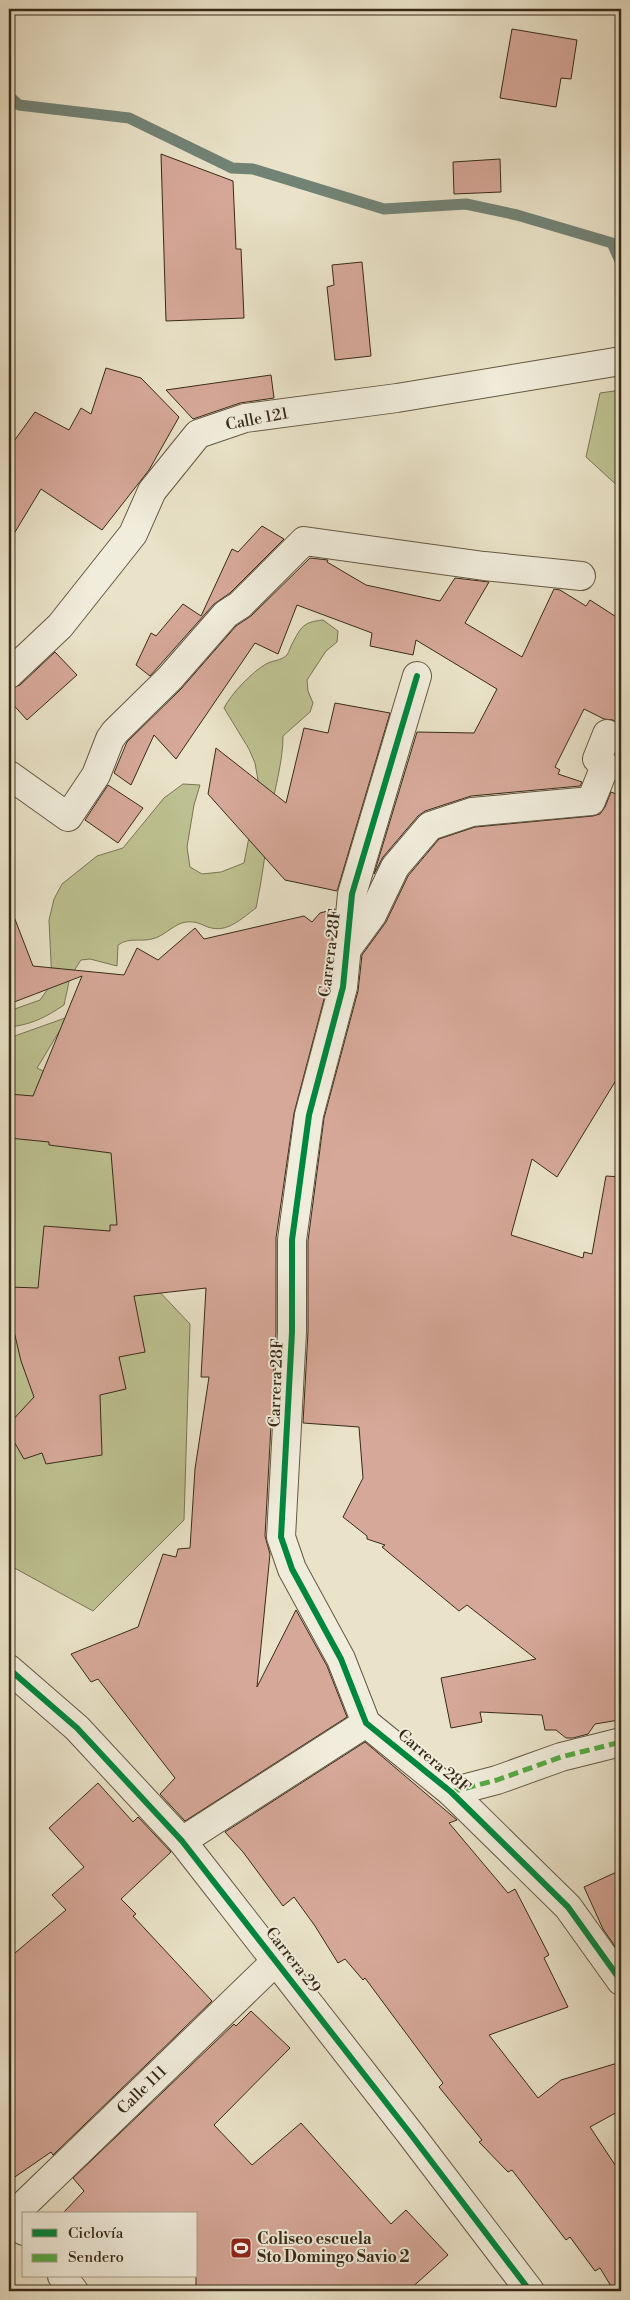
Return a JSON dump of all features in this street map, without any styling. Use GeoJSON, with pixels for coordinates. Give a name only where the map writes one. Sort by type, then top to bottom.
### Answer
{"type":"FeatureCollection","features":[{"type":"Feature","properties":{"kind":"street","name":"Calle 121"},"geometry":{"type":"LineString","coordinates":[[9,674],[60,626],[133,534],[152,491],[198,434],[245,418],[396,398],[621,362]]}},
{"type":"Feature","properties":{"kind":"street"},"geometry":{"type":"LineString","coordinates":[[9,775],[68,817],[96,775],[110,739],[115,732],[170,678],[226,614],[240,605],[304,541],[445,561],[581,576]]}},
{"type":"Feature","properties":{"kind":"street","name":"Carrera 28F"},"geometry":{"type":"LineString","coordinates":[[417,676],[352,894],[343,987],[309,1115],[292,1240],[292,1332],[281,1537],[292,1569],[341,1659],[366,1723],[451,1792],[568,1907],[621,1981]]}},
{"type":"Feature","properties":{"kind":"street"},"geometry":{"type":"LineString","coordinates":[[346,951],[372,915],[395,867],[430,826],[472,812],[591,801],[605,766],[598,759],[607,734]]}},
{"type":"Feature","properties":{"kind":"street","name":"Carrera 29"},"geometry":{"type":"LineString","coordinates":[[9,1669],[77,1728],[182,1841],[276,1960],[530,2291]]}},
{"type":"Feature","properties":{"kind":"street"},"geometry":{"type":"LineString","coordinates":[[182,1841],[366,1723]]}},
{"type":"Feature","properties":{"kind":"street"},"geometry":{"type":"LineString","coordinates":[[451,1792],[497,1780],[561,1757],[621,1742]]}},
{"type":"Feature","properties":{"kind":"street","name":"Calle 111"},"geometry":{"type":"LineString","coordinates":[[13,2220],[276,1960]]}},
{"type":"Feature","properties":{"kind":"street"},"geometry":{"type":"LineString","coordinates":[[64,2278],[74,2291]]}},
{"type":"Feature","properties":{"kind":"green space"},"geometry":{"type":"Polygon","coordinates":[[[621,390],[621,489],[586,457],[600,393],[621,390]]]}},
{"type":"Feature","properties":{"kind":"green space"},"geometry":{"type":"Polygon","coordinates":[[[323,620],[338,631],[337,642],[326,651],[307,680],[308,691],[313,703],[310,712],[283,736],[283,746],[256,908],[228,927],[215,929],[195,922],[186,922],[152,939],[131,940],[122,943],[118,945],[117,966],[90,959],[81,960],[70,977],[64,1005],[38,1020],[9,1027],[9,1011],[40,1000],[52,983],[49,920],[54,899],[62,884],[97,856],[123,848],[164,798],[183,784],[200,785],[194,805],[187,847],[190,867],[202,874],[221,872],[244,863],[259,786],[255,763],[249,749],[224,708],[237,690],[255,672],[266,664],[287,655],[303,626],[311,622],[323,620]]]}},
{"type":"Feature","properties":{"kind":"green space"},"geometry":{"type":"Polygon","coordinates":[[[68,1017],[37,1068],[147,1122],[153,1285],[190,1324],[184,1520],[93,1611],[9,1565],[9,1038],[68,1017]]]}},
{"type":"Feature","properties":{"kind":"building"},"geometry":{"type":"Polygon","coordinates":[[[512,29],[577,40],[571,79],[561,78],[556,107],[500,98],[512,29]]]}},
{"type":"Feature","properties":{"kind":"building"},"geometry":{"type":"Polygon","coordinates":[[[161,154],[233,181],[236,249],[241,249],[244,318],[166,321],[161,154]]]}},
{"type":"Feature","properties":{"kind":"building"},"geometry":{"type":"Polygon","coordinates":[[[500,159],[501,192],[454,194],[453,162],[500,159]]]}},
{"type":"Feature","properties":{"kind":"building"},"geometry":{"type":"Polygon","coordinates":[[[362,262],[371,356],[335,360],[327,287],[334,285],[332,265],[362,262]]]}},
{"type":"Feature","properties":{"kind":"building"},"geometry":{"type":"Polygon","coordinates":[[[106,368],[141,378],[179,417],[149,470],[102,530],[41,489],[9,542],[9,448],[35,412],[69,430],[81,408],[91,414],[106,368]]]}},
{"type":"Feature","properties":{"kind":"building"},"geometry":{"type":"Polygon","coordinates":[[[271,375],[274,398],[240,403],[193,419],[166,390],[271,375]]]}},
{"type":"Feature","properties":{"kind":"building"},"geometry":{"type":"Polygon","coordinates":[[[262,526],[284,539],[230,593],[214,604],[150,676],[136,665],[151,633],[156,636],[183,604],[201,616],[232,549],[238,552],[262,526]]]}},
{"type":"Feature","properties":{"kind":"building"},"geometry":{"type":"Polygon","coordinates":[[[310,558],[328,560],[327,562],[366,585],[440,601],[455,578],[489,582],[465,623],[522,657],[554,589],[560,590],[586,606],[590,600],[621,620],[621,727],[613,720],[604,719],[584,709],[555,767],[560,770],[558,774],[582,782],[580,786],[471,796],[425,811],[418,816],[383,857],[374,874],[417,732],[474,733],[497,689],[416,640],[413,655],[370,646],[372,633],[297,605],[278,654],[255,643],[176,759],[154,735],[131,785],[114,773],[127,742],[181,689],[236,626],[251,616],[310,558]]]}},
{"type":"Feature","properties":{"kind":"building"},"geometry":{"type":"Polygon","coordinates":[[[55,652],[77,675],[27,720],[9,700],[9,689],[20,685],[55,652]]]}},
{"type":"Feature","properties":{"kind":"building"},"geometry":{"type":"Polygon","coordinates":[[[335,703],[390,713],[337,891],[285,880],[208,794],[216,748],[286,803],[304,728],[328,733],[335,703]]]}},
{"type":"Feature","properties":{"kind":"building"},"geometry":{"type":"Polygon","coordinates":[[[108,785],[143,808],[118,843],[85,820],[108,785]]]}},
{"type":"Feature","properties":{"kind":"building"},"geometry":{"type":"Polygon","coordinates":[[[611,792],[621,796],[621,1072],[557,1177],[532,1159],[511,1235],[583,1258],[584,1252],[592,1254],[606,1176],[621,1177],[621,1688],[618,1706],[619,1720],[595,1724],[588,1734],[573,1738],[566,1738],[556,1730],[545,1730],[542,1715],[480,1712],[482,1722],[451,1728],[441,1678],[536,1659],[467,1605],[459,1611],[382,1547],[385,1545],[367,1539],[367,1536],[343,1517],[363,1478],[359,1427],[303,1423],[308,1332],[308,1241],[324,1118],[358,991],[362,955],[386,922],[408,876],[439,839],[475,827],[593,816],[600,814],[611,792]]]}},
{"type":"Feature","properties":{"kind":"building"},"geometry":{"type":"Polygon","coordinates":[[[11,909],[33,966],[124,975],[137,948],[158,960],[195,928],[204,939],[304,916],[312,922],[320,913],[335,909],[328,984],[294,1113],[276,1238],[276,1332],[265,1536],[270,1554],[257,1687],[296,1610],[327,1666],[347,1717],[185,1821],[160,1794],[175,1778],[98,1679],[91,1682],[71,1654],[138,1627],[163,1554],[176,1557],[178,1549],[190,1548],[195,1469],[209,1377],[201,1377],[206,1288],[134,1296],[145,1352],[119,1357],[126,1389],[100,1395],[102,1455],[46,1464],[42,1453],[24,1459],[9,1433],[9,1424],[34,1397],[21,1361],[9,1310],[9,1287],[38,1288],[44,1226],[110,1231],[110,1225],[117,1225],[111,1153],[49,1145],[49,1142],[9,1138],[9,1094],[33,1096],[82,976],[9,1004],[9,910],[11,909]]]}},
{"type":"Feature","properties":{"kind":"building"},"geometry":{"type":"Polygon","coordinates":[[[365,1742],[457,1820],[449,1823],[508,1893],[515,1889],[549,1955],[544,1958],[568,2007],[489,2035],[538,2098],[561,2080],[621,2062],[621,2110],[590,2127],[621,2174],[621,2291],[614,2291],[600,2268],[595,2271],[570,2237],[566,2240],[512,2170],[508,2172],[479,2142],[482,2140],[439,2087],[443,2083],[365,1978],[363,1980],[345,1959],[338,1963],[294,1897],[283,1906],[243,1852],[225,1832],[365,1742]]]}},
{"type":"Feature","properties":{"kind":"building"},"geometry":{"type":"Polygon","coordinates":[[[98,1783],[133,1822],[138,1817],[171,1852],[121,1899],[136,1914],[133,1916],[212,2001],[53,2155],[51,2152],[9,2181],[9,1958],[66,1910],[52,1895],[84,1867],[49,1828],[98,1783]]]}},
{"type":"Feature","properties":{"kind":"building"},"geometry":{"type":"Polygon","coordinates":[[[621,1870],[621,1955],[603,1929],[584,1887],[621,1870]]]}},
{"type":"Feature","properties":{"kind":"building"},"geometry":{"type":"Polygon","coordinates":[[[251,2011],[290,2048],[214,2125],[252,2165],[301,2123],[391,2224],[406,2210],[448,2255],[408,2291],[196,2291],[196,2278],[198,2278],[198,2212],[64,2212],[84,2191],[73,2178],[234,2024],[236,2026],[251,2011]]]}},
{"type":"Feature","properties":{"kind":"waterway"},"geometry":{"type":"LineString","coordinates":[[9,96],[19,105],[129,118],[232,168],[253,169],[384,209],[466,204],[517,215],[612,243],[621,263]]}},
{"type":"Feature","properties":{"kind":"marked path"},"geometry":{"type":"LineString","coordinates":[[451,1792],[497,1780],[561,1757],[621,1742]]}},
{"type":"Feature","properties":{"kind":"cycle path"},"geometry":{"type":"LineString","coordinates":[[417,676],[352,894],[343,987],[309,1115],[292,1240],[292,1332],[281,1537],[292,1569],[341,1659],[366,1723],[451,1792],[568,1907],[621,1981]]}},
{"type":"Feature","properties":{"kind":"cycle path"},"geometry":{"type":"LineString","coordinates":[[9,1669],[77,1728],[182,1841],[409,2132],[530,2291]]}},
{"type":"Feature","properties":{"kind":"place","name":"Coliseo escuela Sto Domingo Savio 2"},"geometry":{"type":"Point","coordinates":[241,2248]}}]}
